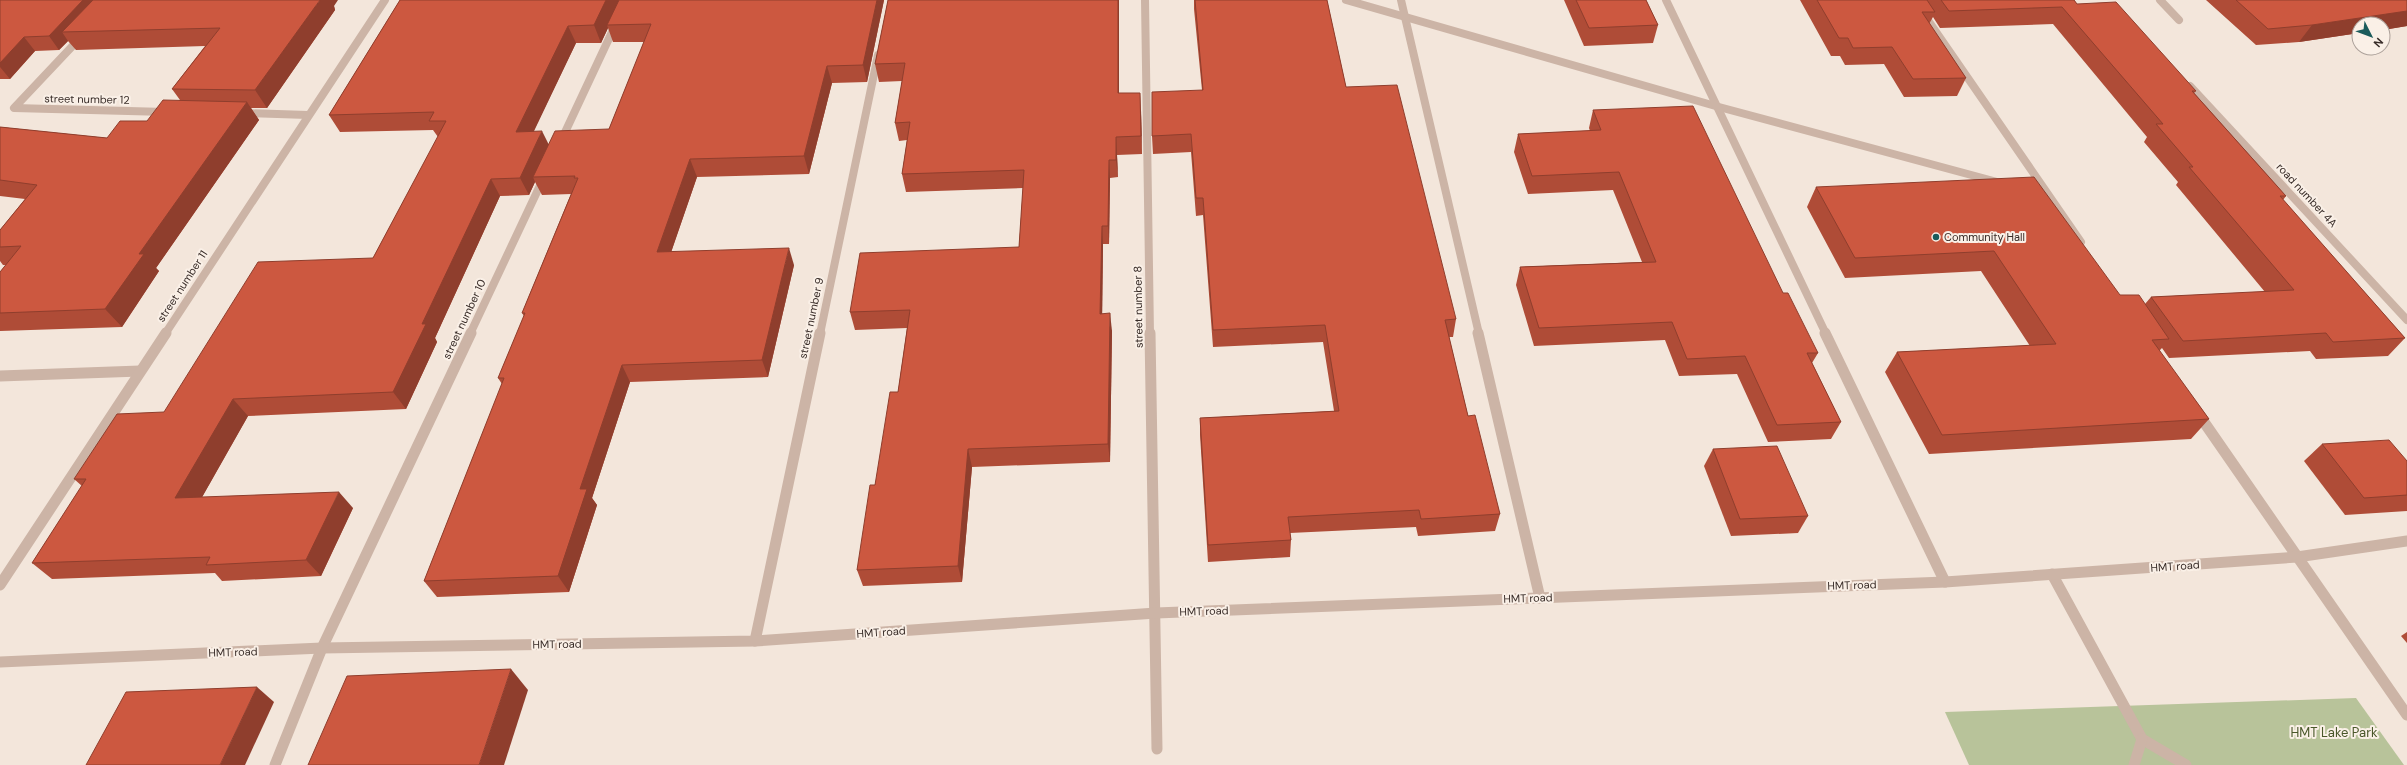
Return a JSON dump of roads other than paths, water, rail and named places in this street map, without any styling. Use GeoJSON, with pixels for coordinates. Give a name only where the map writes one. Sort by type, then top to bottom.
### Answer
{"type":"FeatureCollection","features":[{"type":"Feature","properties":{"kind":"street","name":"street number 11"},"geometry":{"type":"LineString","coordinates":[[0,585],[385,0]]}},
{"type":"Feature","properties":{"kind":"street"},"geometry":{"type":"LineString","coordinates":[[556,151],[627,0]]}},
{"type":"Feature","properties":{"kind":"street","name":"street number 8"},"geometry":{"type":"LineString","coordinates":[[1145,0],[1157,748]]}},
{"type":"Feature","properties":{"kind":"street"},"geometry":{"type":"LineString","coordinates":[[1346,0],[1719,107],[2011,186]]}},
{"type":"Feature","properties":{"kind":"street"},"geometry":{"type":"LineString","coordinates":[[1401,0],[1540,598]]}},
{"type":"Feature","properties":{"kind":"street"},"geometry":{"type":"LineString","coordinates":[[1666,0],[1719,107],[1945,582]]}},
{"type":"Feature","properties":{"kind":"street"},"geometry":{"type":"LineString","coordinates":[[1914,0],[2085,249]]}},
{"type":"Feature","properties":{"kind":"street"},"geometry":{"type":"LineString","coordinates":[[2160,0],[2179,20]]}},
{"type":"Feature","properties":{"kind":"street","name":"street number 12"},"geometry":{"type":"LineString","coordinates":[[88,28],[14,108],[173,112]]}},
{"type":"Feature","properties":{"kind":"street","name":"street number 9"},"geometry":{"type":"LineString","coordinates":[[755,641],[880,47]]}},
{"type":"Feature","properties":{"kind":"street","name":"road number 4A"},"geometry":{"type":"LineString","coordinates":[[2190,86],[2407,320]]}},
{"type":"Feature","properties":{"kind":"street"},"geometry":{"type":"LineString","coordinates":[[237,113],[308,115]]}},
{"type":"Feature","properties":{"kind":"street","name":"street number 10"},"geometry":{"type":"LineString","coordinates":[[275,765],[322,648],[549,166]]}},
{"type":"Feature","properties":{"kind":"street"},"geometry":{"type":"LineString","coordinates":[[2034,192],[2049,196]]}},
{"type":"Feature","properties":{"kind":"street"},"geometry":{"type":"LineString","coordinates":[[0,376],[140,371]]}},
{"type":"Feature","properties":{"kind":"street"},"geometry":{"type":"LineString","coordinates":[[2193,406],[2407,715]]}},
{"type":"Feature","properties":{"kind":"street","name":"HMT road"},"geometry":{"type":"LineString","coordinates":[[0,662],[322,648],[755,641],[1156,614],[1945,582],[2297,557],[2407,541]]}},
{"type":"Feature","properties":{"kind":"street"},"geometry":{"type":"LineString","coordinates":[[2052,574],[2142,739],[2186,765]]}},
{"type":"Feature","properties":{"kind":"street"},"geometry":{"type":"LineString","coordinates":[[2134,765],[2142,739]]}},
{"type":"Feature","properties":{"kind":"place","name":"Community Hall"},"geometry":{"type":"Point","coordinates":[1936,237]}},
{"type":"Feature","properties":{"kind":"park label","name":"HMT Lake Park"},"geometry":{"type":"Point","coordinates":[2334,732]}}]}
